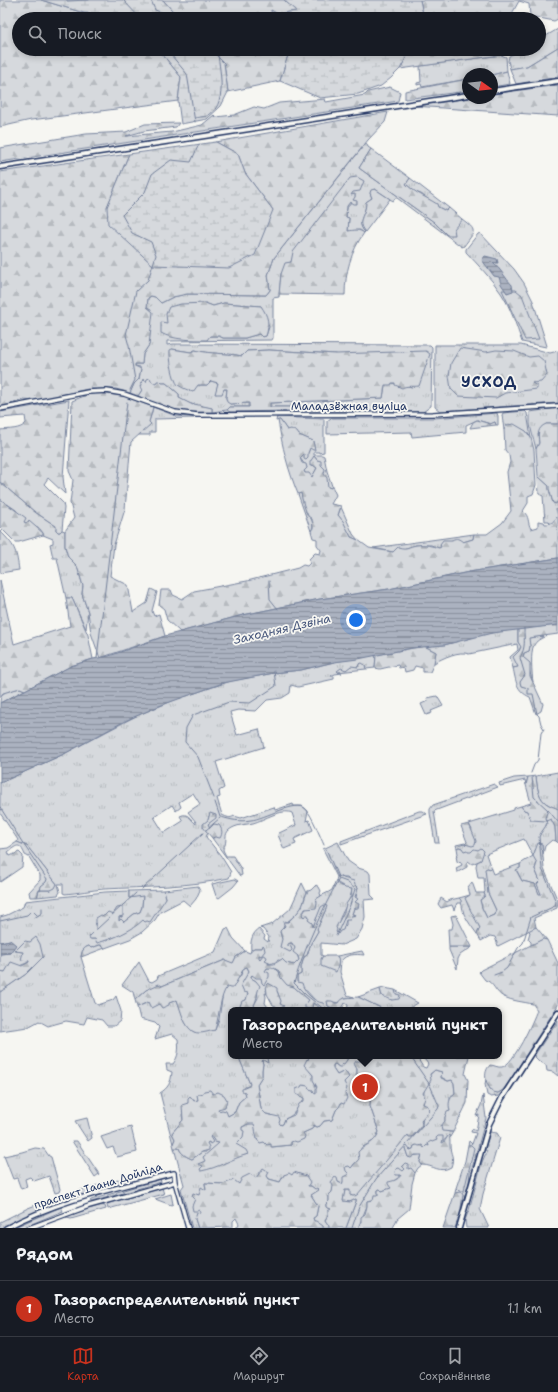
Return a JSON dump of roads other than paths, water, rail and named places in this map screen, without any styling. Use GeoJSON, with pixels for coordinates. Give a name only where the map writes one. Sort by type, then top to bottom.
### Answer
{"type":"FeatureCollection","features":[{"type":"Feature","properties":{"kind":"main road"},"geometry":{"type":"LineString","coordinates":[[498,90],[558,81]]}},
{"type":"Feature","properties":{"kind":"main road"},"geometry":{"type":"LineString","coordinates":[[0,167],[462,96]]}},
{"type":"Feature","properties":{"kind":"main road","name":"Маладзёжная вуліца"},"geometry":{"type":"LineString","coordinates":[[0,409],[88,392],[116,392],[175,412],[197,415],[433,414],[558,406]]}},
{"type":"Feature","properties":{"kind":"main road"},"geometry":{"type":"LineString","coordinates":[[460,1228],[489,1124],[502,1098],[558,1012]]}},
{"type":"Feature","properties":{"kind":"main road","name":"праспект Іаана Дойліда"},"geometry":{"type":"LineString","coordinates":[[6,1228],[35,1214],[86,1197],[173,1173],[175,1182],[89,1206],[29,1228]]}},
{"type":"Feature","properties":{"kind":"main road"},"geometry":{"type":"LineString","coordinates":[[175,1182],[188,1228]]}},
{"type":"Feature","properties":{"kind":"main road"},"geometry":{"type":"LineString","coordinates":[[86,1197],[89,1206]]}},
{"type":"Feature","properties":{"kind":"water"},"geometry":{"type":"Polygon","coordinates":[[[485,256],[497,259],[498,263],[493,263],[512,285],[513,291],[507,293],[501,284],[499,277],[494,276],[482,260],[485,256]]]}},
{"type":"Feature","properties":{"kind":"water","name":"Заходняя Дзвіна"},"geometry":{"type":"Polygon","coordinates":[[[558,558],[558,625],[492,633],[444,645],[412,648],[358,659],[334,662],[301,670],[274,673],[223,683],[159,706],[125,721],[64,754],[0,783],[0,703],[71,666],[109,656],[165,636],[243,615],[320,599],[389,589],[469,572],[558,558]]]}},
{"type":"Feature","properties":{"kind":"water"},"geometry":{"type":"Polygon","coordinates":[[[10,940],[16,945],[10,953],[0,954],[0,942],[10,940]]]}},
{"type":"Feature","properties":{"kind":"waterway"},"geometry":{"type":"LineString","coordinates":[[67,0],[89,0]]}},
{"type":"Feature","properties":{"kind":"waterway"},"geometry":{"type":"LineString","coordinates":[[123,0],[134,12]]}},
{"type":"Feature","properties":{"kind":"waterway"},"geometry":{"type":"LineString","coordinates":[[151,0],[155,10],[161,12]]}},
{"type":"Feature","properties":{"kind":"waterway"},"geometry":{"type":"LineString","coordinates":[[172,56],[187,74],[195,122]]}},
{"type":"Feature","properties":{"kind":"waterway"},"geometry":{"type":"LineString","coordinates":[[195,118],[207,116],[214,111],[218,104],[221,88],[218,56]]}},
{"type":"Feature","properties":{"kind":"waterway"},"geometry":{"type":"LineString","coordinates":[[130,390],[135,380],[126,335],[136,291],[148,280],[156,255],[151,242],[132,233],[122,215],[145,192],[152,174],[171,160],[191,162],[199,144]]}},
{"type":"Feature","properties":{"kind":"waterway"},"geometry":{"type":"LineString","coordinates":[[97,658],[127,402]]}},
{"type":"Feature","properties":{"kind":"waterway"},"geometry":{"type":"LineString","coordinates":[[269,581],[270,599],[278,609]]}},
{"type":"Feature","properties":{"kind":"waterway"},"geometry":{"type":"LineString","coordinates":[[524,628],[524,647],[520,658],[525,675],[520,682],[521,686],[528,688],[528,694],[533,694],[537,714],[544,729],[541,733],[538,760],[531,773]]}},
{"type":"Feature","properties":{"kind":"waterway"},"geometry":{"type":"LineString","coordinates":[[214,798],[198,757],[185,742],[186,728],[193,715],[229,702],[250,703],[276,686],[274,671]]}},
{"type":"Feature","properties":{"kind":"waterway"},"geometry":{"type":"LineString","coordinates":[[532,777],[534,797],[558,822]]}},
{"type":"Feature","properties":{"kind":"waterway"},"geometry":{"type":"LineString","coordinates":[[215,802],[220,817]]}},
{"type":"Feature","properties":{"kind":"waterway"},"geometry":{"type":"LineString","coordinates":[[221,817],[247,821],[295,806],[302,807],[306,809],[311,816],[324,845]]}},
{"type":"Feature","properties":{"kind":"waterway"},"geometry":{"type":"LineString","coordinates":[[0,807],[47,879],[41,886],[40,891]]}},
{"type":"Feature","properties":{"kind":"waterway"},"geometry":{"type":"LineString","coordinates":[[494,975],[507,968],[518,948],[523,943],[531,917],[555,906],[556,902],[542,869],[539,837],[547,823],[545,818],[548,810]]}},
{"type":"Feature","properties":{"kind":"waterway"},"geometry":{"type":"LineString","coordinates":[[206,830],[220,818]]}},
{"type":"Feature","properties":{"kind":"waterway"},"geometry":{"type":"LineString","coordinates":[[142,889],[203,833]]}},
{"type":"Feature","properties":{"kind":"waterway"},"geometry":{"type":"LineString","coordinates":[[321,1007],[294,983],[314,930],[339,879],[326,849]]}},
{"type":"Feature","properties":{"kind":"waterway"},"geometry":{"type":"LineString","coordinates":[[336,936],[350,905],[355,889],[347,882],[339,879]]}},
{"type":"Feature","properties":{"kind":"waterway"},"geometry":{"type":"LineString","coordinates":[[97,929],[136,893]]}},
{"type":"Feature","properties":{"kind":"waterway"},"geometry":{"type":"LineString","coordinates":[[34,918],[42,913],[42,908]]}},
{"type":"Feature","properties":{"kind":"waterway"},"geometry":{"type":"LineString","coordinates":[[0,921],[27,915],[32,910],[37,915]]}},
{"type":"Feature","properties":{"kind":"waterway"},"geometry":{"type":"LineString","coordinates":[[352,1228],[359,1207],[376,1179],[438,1109],[439,1106],[430,1085],[412,1059]]}},
{"type":"Feature","properties":{"kind":"place","name":"Газораспределительный пункт"},"geometry":{"type":"Point","coordinates":[365,1087]}},
{"type":"Feature","properties":{"kind":"district","name":"УСХОД"},"geometry":{"type":"Point","coordinates":[489,382]}}]}
